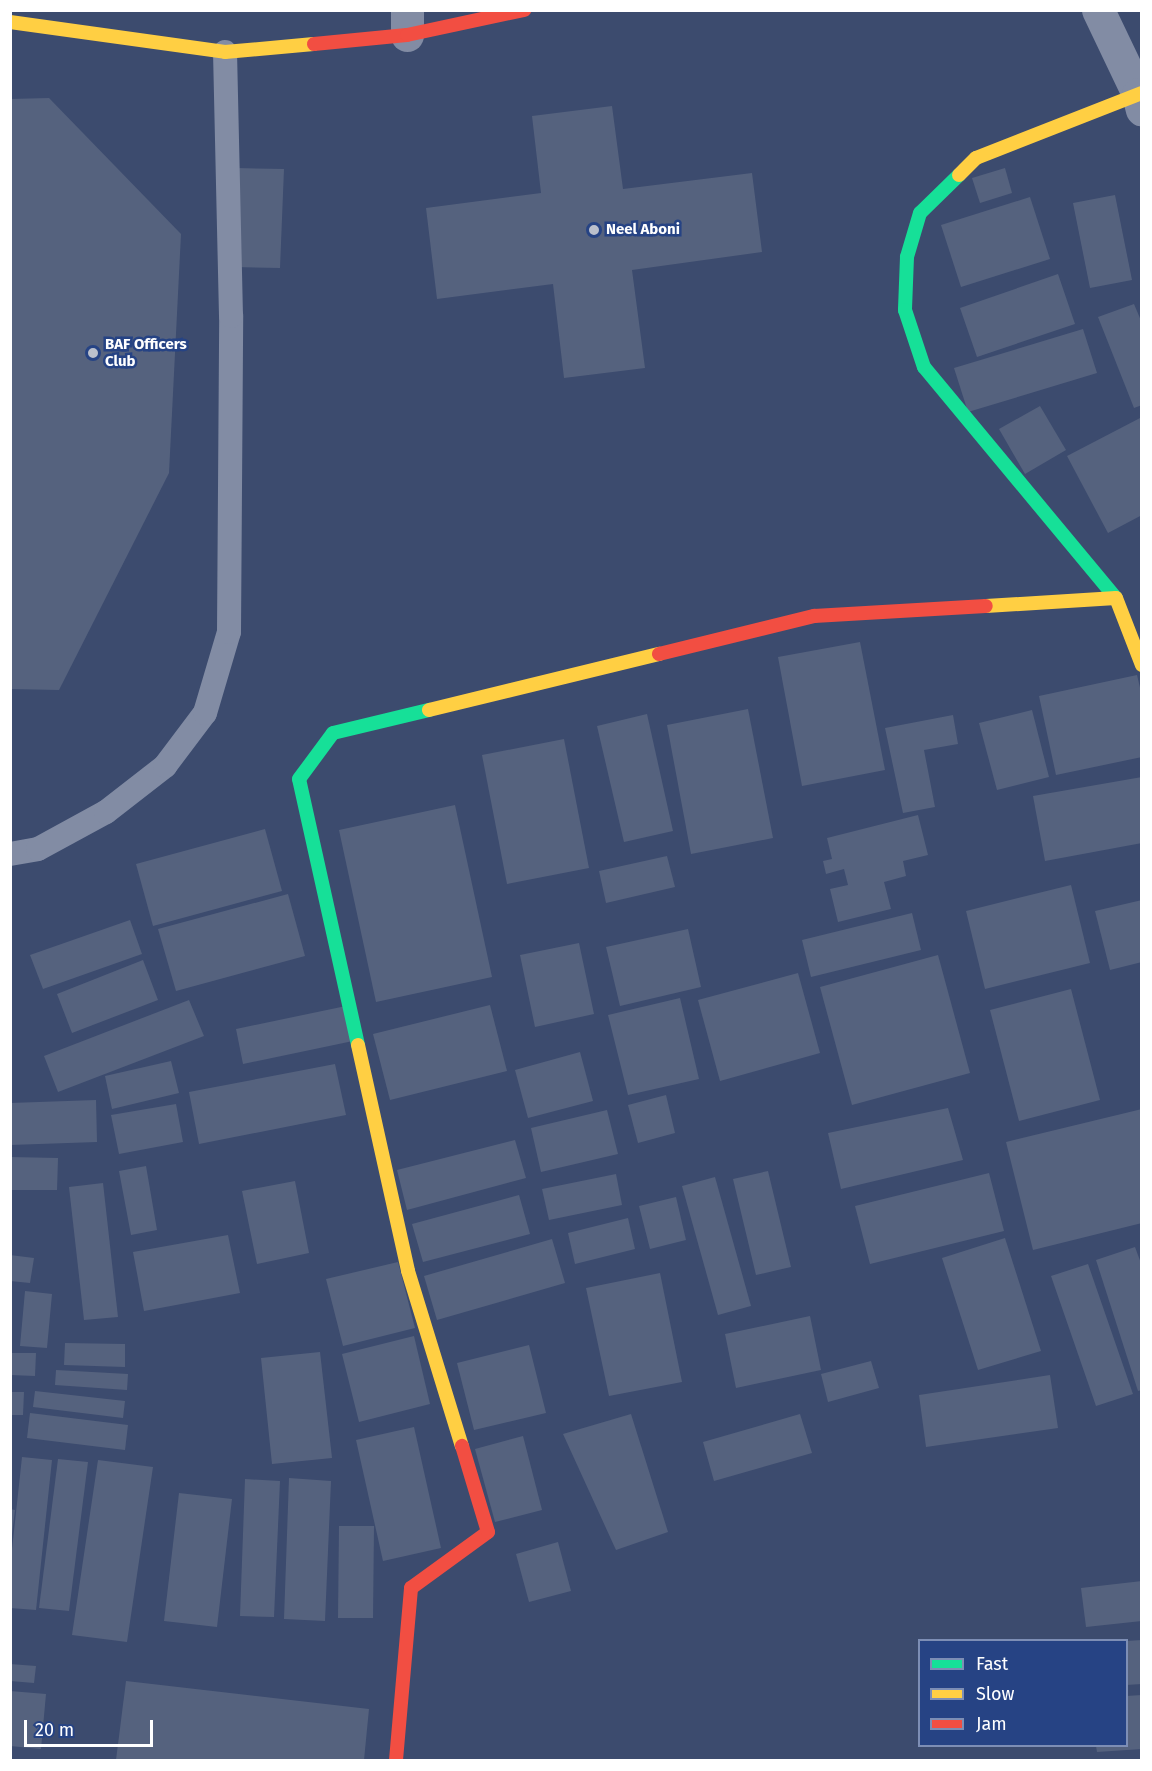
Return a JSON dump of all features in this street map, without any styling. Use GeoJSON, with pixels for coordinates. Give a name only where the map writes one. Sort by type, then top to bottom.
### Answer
{"type":"FeatureCollection","features":[{"type":"Feature","properties":{"kind":"street"},"geometry":{"type":"LineString","coordinates":[[10,22],[225,52],[407,23],[524,10]]}},
{"type":"Feature","properties":{"kind":"street"},"geometry":{"type":"LineString","coordinates":[[1098,10],[1140,99],[976,158],[920,213],[907,257],[905,310],[924,367],[1116,598],[1142,665]]}},
{"type":"Feature","properties":{"kind":"street"},"geometry":{"type":"LineString","coordinates":[[396,1761],[411,1588],[488,1532],[408,1271],[299,779],[333,733],[814,616],[1116,598]]}},
{"type":"Feature","properties":{"kind":"lane"},"geometry":{"type":"LineString","coordinates":[[10,854],[38,849],[106,812],[165,766],[205,713],[229,632],[231,316],[225,52]]}},
{"type":"Feature","properties":{"kind":"building","name":"BAF Officers Club"},"geometry":{"type":"Polygon","coordinates":[[[49,98],[181,234],[169,473],[59,690],[10,689],[10,99],[49,98]]]}},
{"type":"Feature","properties":{"kind":"building","name":"Neel Aboni"},"geometry":{"type":"Polygon","coordinates":[[[612,106],[623,189],[752,173],[762,252],[632,270],[645,368],[564,378],[553,284],[437,299],[426,208],[541,193],[532,116],[612,106]]]}},
{"type":"Feature","properties":{"kind":"building"},"geometry":{"type":"Polygon","coordinates":[[[236,168],[284,169],[280,268],[233,267],[236,168]]]}},
{"type":"Feature","properties":{"kind":"building"},"geometry":{"type":"Polygon","coordinates":[[[1005,168],[1012,193],[980,203],[972,178],[1005,168]]]}},
{"type":"Feature","properties":{"kind":"building"},"geometry":{"type":"Polygon","coordinates":[[[1115,195],[1132,280],[1090,288],[1073,203],[1115,195]]]}},
{"type":"Feature","properties":{"kind":"building"},"geometry":{"type":"Polygon","coordinates":[[[1030,197],[1050,259],[961,287],[941,225],[1030,197]]]}},
{"type":"Feature","properties":{"kind":"building"},"geometry":{"type":"Polygon","coordinates":[[[1058,274],[1075,324],[977,357],[960,308],[1058,274]]]}},
{"type":"Feature","properties":{"kind":"building"},"geometry":{"type":"Polygon","coordinates":[[[1134,304],[1142,323],[1142,405],[1134,408],[1098,317],[1134,304]]]}},
{"type":"Feature","properties":{"kind":"building"},"geometry":{"type":"Polygon","coordinates":[[[1083,329],[1097,373],[968,412],[954,368],[1083,329]]]}},
{"type":"Feature","properties":{"kind":"building"},"geometry":{"type":"Polygon","coordinates":[[[1040,406],[1066,450],[1025,474],[999,429],[1040,406]]]}},
{"type":"Feature","properties":{"kind":"building"},"geometry":{"type":"Polygon","coordinates":[[[1142,417],[1142,515],[1108,533],[1067,456],[1142,417]]]}},
{"type":"Feature","properties":{"kind":"building"},"geometry":{"type":"Polygon","coordinates":[[[860,642],[885,770],[802,786],[778,657],[860,642]]]}},
{"type":"Feature","properties":{"kind":"building"},"geometry":{"type":"Polygon","coordinates":[[[1137,675],[1142,696],[1142,757],[1056,775],[1039,696],[1137,675]]]}},
{"type":"Feature","properties":{"kind":"building"},"geometry":{"type":"Polygon","coordinates":[[[748,709],[773,838],[691,854],[667,725],[748,709]]]}},
{"type":"Feature","properties":{"kind":"building"},"geometry":{"type":"Polygon","coordinates":[[[1032,710],[1049,777],[997,790],[979,723],[1032,710]]]}},
{"type":"Feature","properties":{"kind":"building"},"geometry":{"type":"Polygon","coordinates":[[[647,714],[673,831],[624,842],[597,726],[647,714]]]}},
{"type":"Feature","properties":{"kind":"building"},"geometry":{"type":"Polygon","coordinates":[[[953,715],[958,744],[924,750],[935,807],[903,813],[885,728],[953,715]]]}},
{"type":"Feature","properties":{"kind":"building"},"geometry":{"type":"Polygon","coordinates":[[[564,739],[589,868],[507,884],[482,755],[564,739]]]}},
{"type":"Feature","properties":{"kind":"building"},"geometry":{"type":"Polygon","coordinates":[[[1142,777],[1142,843],[1045,861],[1033,796],[1142,777]]]}},
{"type":"Feature","properties":{"kind":"building"},"geometry":{"type":"Polygon","coordinates":[[[455,805],[492,977],[376,1002],[339,830],[455,805]]]}},
{"type":"Feature","properties":{"kind":"building"},"geometry":{"type":"Polygon","coordinates":[[[918,815],[928,855],[903,861],[906,876],[884,882],[891,909],[838,922],[830,889],[848,885],[844,869],[826,874],[823,861],[832,859],[827,838],[918,815]]]}},
{"type":"Feature","properties":{"kind":"building"},"geometry":{"type":"Polygon","coordinates":[[[265,829],[282,891],[153,926],[136,864],[265,829]]]}},
{"type":"Feature","properties":{"kind":"building"},"geometry":{"type":"Polygon","coordinates":[[[667,856],[675,887],[606,903],[599,871],[667,856]]]}},
{"type":"Feature","properties":{"kind":"building"},"geometry":{"type":"Polygon","coordinates":[[[1071,885],[1090,963],[985,989],[966,911],[1071,885]]]}},
{"type":"Feature","properties":{"kind":"building"},"geometry":{"type":"Polygon","coordinates":[[[288,894],[305,956],[176,991],[158,929],[288,894]]]}},
{"type":"Feature","properties":{"kind":"building"},"geometry":{"type":"Polygon","coordinates":[[[1142,900],[1142,962],[1110,970],[1095,911],[1142,900]]]}},
{"type":"Feature","properties":{"kind":"building"},"geometry":{"type":"Polygon","coordinates":[[[912,913],[921,950],[811,977],[802,940],[912,913]]]}},
{"type":"Feature","properties":{"kind":"building"},"geometry":{"type":"Polygon","coordinates":[[[130,920],[142,954],[43,989],[30,955],[130,920]]]}},
{"type":"Feature","properties":{"kind":"building"},"geometry":{"type":"Polygon","coordinates":[[[688,929],[701,987],[620,1006],[606,947],[688,929]]]}},
{"type":"Feature","properties":{"kind":"building"},"geometry":{"type":"Polygon","coordinates":[[[579,943],[594,1014],[535,1027],[520,955],[579,943]]]}},
{"type":"Feature","properties":{"kind":"building"},"geometry":{"type":"Polygon","coordinates":[[[938,955],[970,1073],[852,1105],[820,987],[938,955]]]}},
{"type":"Feature","properties":{"kind":"building"},"geometry":{"type":"Polygon","coordinates":[[[143,960],[158,1000],[72,1033],[57,994],[143,960]]]}},
{"type":"Feature","properties":{"kind":"building"},"geometry":{"type":"Polygon","coordinates":[[[798,973],[820,1053],[720,1081],[698,1000],[798,973]]]}},
{"type":"Feature","properties":{"kind":"building"},"geometry":{"type":"Polygon","coordinates":[[[1071,989],[1100,1100],[1019,1121],[990,1010],[1071,989]]]}},
{"type":"Feature","properties":{"kind":"building"},"geometry":{"type":"Polygon","coordinates":[[[680,998],[699,1079],[628,1095],[608,1015],[680,998]]]}},
{"type":"Feature","properties":{"kind":"building"},"geometry":{"type":"Polygon","coordinates":[[[189,1000],[204,1036],[58,1092],[44,1056],[189,1000]]]}},
{"type":"Feature","properties":{"kind":"building"},"geometry":{"type":"Polygon","coordinates":[[[490,1005],[507,1071],[390,1100],[373,1034],[490,1005]]]}},
{"type":"Feature","properties":{"kind":"building"},"geometry":{"type":"Polygon","coordinates":[[[346,1006],[353,1041],[243,1064],[236,1029],[346,1006]]]}},
{"type":"Feature","properties":{"kind":"building"},"geometry":{"type":"Polygon","coordinates":[[[580,1052],[593,1101],[528,1118],[515,1070],[580,1052]]]}},
{"type":"Feature","properties":{"kind":"building"},"geometry":{"type":"Polygon","coordinates":[[[171,1061],[179,1093],[112,1109],[105,1076],[171,1061]]]}},
{"type":"Feature","properties":{"kind":"building"},"geometry":{"type":"Polygon","coordinates":[[[335,1064],[346,1115],[199,1144],[189,1092],[335,1064]]]}},
{"type":"Feature","properties":{"kind":"building"},"geometry":{"type":"Polygon","coordinates":[[[666,1095],[675,1133],[638,1143],[628,1105],[666,1095]]]}},
{"type":"Feature","properties":{"kind":"building"},"geometry":{"type":"Polygon","coordinates":[[[96,1100],[97,1142],[10,1145],[10,1103],[96,1100]]]}},
{"type":"Feature","properties":{"kind":"building"},"geometry":{"type":"Polygon","coordinates":[[[176,1104],[183,1142],[119,1154],[111,1115],[176,1104]]]}},
{"type":"Feature","properties":{"kind":"building"},"geometry":{"type":"Polygon","coordinates":[[[948,1108],[963,1160],[841,1189],[828,1133],[948,1108]]]}},
{"type":"Feature","properties":{"kind":"building"},"geometry":{"type":"Polygon","coordinates":[[[1142,1109],[1142,1223],[1033,1250],[1006,1142],[1142,1109]]]}},
{"type":"Feature","properties":{"kind":"building"},"geometry":{"type":"Polygon","coordinates":[[[607,1110],[618,1154],[541,1172],[531,1128],[607,1110]]]}},
{"type":"Feature","properties":{"kind":"building"},"geometry":{"type":"Polygon","coordinates":[[[515,1140],[526,1178],[407,1210],[397,1170],[515,1140]]]}},
{"type":"Feature","properties":{"kind":"building"},"geometry":{"type":"Polygon","coordinates":[[[10,1157],[58,1158],[57,1190],[10,1190],[10,1157]]]}},
{"type":"Feature","properties":{"kind":"building"},"geometry":{"type":"Polygon","coordinates":[[[146,1166],[157,1230],[131,1235],[119,1171],[146,1166]]]}},
{"type":"Feature","properties":{"kind":"building"},"geometry":{"type":"Polygon","coordinates":[[[768,1171],[791,1267],[756,1275],[733,1179],[768,1171]]]}},
{"type":"Feature","properties":{"kind":"building"},"geometry":{"type":"Polygon","coordinates":[[[989,1173],[1004,1231],[870,1264],[855,1206],[989,1173]]]}},
{"type":"Feature","properties":{"kind":"building"},"geometry":{"type":"Polygon","coordinates":[[[616,1174],[622,1205],[549,1220],[542,1189],[616,1174]]]}},
{"type":"Feature","properties":{"kind":"building"},"geometry":{"type":"Polygon","coordinates":[[[715,1177],[751,1306],[718,1315],[682,1186],[715,1177]]]}},
{"type":"Feature","properties":{"kind":"building"},"geometry":{"type":"Polygon","coordinates":[[[295,1181],[309,1253],[257,1264],[242,1191],[295,1181]]]}},
{"type":"Feature","properties":{"kind":"building"},"geometry":{"type":"Polygon","coordinates":[[[103,1183],[118,1317],[84,1320],[69,1187],[103,1183]]]}},
{"type":"Feature","properties":{"kind":"building"},"geometry":{"type":"Polygon","coordinates":[[[519,1195],[530,1234],[423,1262],[412,1224],[519,1195]]]}},
{"type":"Feature","properties":{"kind":"building"},"geometry":{"type":"Polygon","coordinates":[[[676,1197],[686,1240],[650,1249],[639,1206],[676,1197]]]}},
{"type":"Feature","properties":{"kind":"building"},"geometry":{"type":"Polygon","coordinates":[[[628,1218],[635,1249],[575,1264],[568,1233],[628,1218]]]}},
{"type":"Feature","properties":{"kind":"building"},"geometry":{"type":"Polygon","coordinates":[[[228,1235],[240,1293],[144,1311],[133,1252],[228,1235]]]}},
{"type":"Feature","properties":{"kind":"building"},"geometry":{"type":"Polygon","coordinates":[[[1005,1238],[1041,1351],[978,1370],[942,1258],[1005,1238]]]}},
{"type":"Feature","properties":{"kind":"building"},"geometry":{"type":"Polygon","coordinates":[[[552,1239],[565,1283],[437,1320],[424,1276],[552,1239]]]}},
{"type":"Feature","properties":{"kind":"building"},"geometry":{"type":"Polygon","coordinates":[[[1135,1247],[1142,1266],[1142,1390],[1138,1391],[1096,1260],[1135,1247]]]}},
{"type":"Feature","properties":{"kind":"building"},"geometry":{"type":"Polygon","coordinates":[[[10,1255],[34,1258],[30,1283],[10,1281],[10,1255]]]}},
{"type":"Feature","properties":{"kind":"building"},"geometry":{"type":"Polygon","coordinates":[[[398,1262],[415,1328],[343,1346],[326,1279],[398,1262]]]}},
{"type":"Feature","properties":{"kind":"building"},"geometry":{"type":"Polygon","coordinates":[[[1088,1264],[1133,1394],[1096,1406],[1051,1276],[1088,1264]]]}},
{"type":"Feature","properties":{"kind":"building"},"geometry":{"type":"Polygon","coordinates":[[[660,1273],[682,1382],[609,1396],[586,1288],[660,1273]]]}},
{"type":"Feature","properties":{"kind":"building"},"geometry":{"type":"Polygon","coordinates":[[[25,1291],[52,1294],[47,1348],[20,1346],[25,1291]]]}},
{"type":"Feature","properties":{"kind":"building"},"geometry":{"type":"Polygon","coordinates":[[[810,1316],[821,1370],[736,1388],[725,1334],[810,1316]]]}},
{"type":"Feature","properties":{"kind":"building"},"geometry":{"type":"Polygon","coordinates":[[[414,1336],[430,1404],[359,1422],[342,1354],[414,1336]]]}},
{"type":"Feature","properties":{"kind":"building"},"geometry":{"type":"Polygon","coordinates":[[[65,1343],[125,1344],[125,1367],[64,1365],[65,1343]]]}},
{"type":"Feature","properties":{"kind":"building"},"geometry":{"type":"Polygon","coordinates":[[[529,1345],[546,1413],[474,1430],[457,1363],[529,1345]]]}},
{"type":"Feature","properties":{"kind":"building"},"geometry":{"type":"Polygon","coordinates":[[[320,1352],[332,1458],[272,1464],[261,1358],[320,1352]]]}},
{"type":"Feature","properties":{"kind":"building"},"geometry":{"type":"Polygon","coordinates":[[[10,1353],[36,1353],[35,1376],[10,1375],[10,1353]]]}},
{"type":"Feature","properties":{"kind":"building"},"geometry":{"type":"Polygon","coordinates":[[[871,1361],[879,1388],[828,1402],[821,1374],[871,1361]]]}},
{"type":"Feature","properties":{"kind":"building"},"geometry":{"type":"Polygon","coordinates":[[[56,1370],[128,1374],[127,1390],[55,1385],[56,1370]]]}},
{"type":"Feature","properties":{"kind":"building"},"geometry":{"type":"Polygon","coordinates":[[[1050,1375],[1058,1428],[926,1447],[919,1395],[1050,1375]]]}},
{"type":"Feature","properties":{"kind":"building"},"geometry":{"type":"Polygon","coordinates":[[[35,1391],[125,1401],[123,1418],[33,1407],[35,1391]]]}},
{"type":"Feature","properties":{"kind":"building"},"geometry":{"type":"Polygon","coordinates":[[[10,1392],[24,1392],[23,1415],[10,1415],[10,1392]]]}},
{"type":"Feature","properties":{"kind":"building"},"geometry":{"type":"Polygon","coordinates":[[[30,1413],[128,1425],[125,1450],[27,1438],[30,1413]]]}},
{"type":"Feature","properties":{"kind":"building"},"geometry":{"type":"Polygon","coordinates":[[[631,1414],[668,1532],[616,1550],[563,1434],[631,1414]]]}},
{"type":"Feature","properties":{"kind":"building"},"geometry":{"type":"Polygon","coordinates":[[[800,1414],[812,1453],[714,1481],[703,1442],[800,1414]]]}},
{"type":"Feature","properties":{"kind":"building"},"geometry":{"type":"Polygon","coordinates":[[[414,1427],[441,1548],[383,1561],[356,1440],[414,1427]]]}},
{"type":"Feature","properties":{"kind":"building"},"geometry":{"type":"Polygon","coordinates":[[[523,1436],[542,1510],[495,1522],[475,1449],[523,1436]]]}},
{"type":"Feature","properties":{"kind":"building"},"geometry":{"type":"Polygon","coordinates":[[[22,1457],[52,1460],[36,1610],[10,1608],[10,1568],[22,1457]]]}},
{"type":"Feature","properties":{"kind":"building"},"geometry":{"type":"Polygon","coordinates":[[[58,1459],[88,1462],[69,1611],[39,1608],[58,1459]]]}},
{"type":"Feature","properties":{"kind":"building"},"geometry":{"type":"Polygon","coordinates":[[[98,1460],[153,1467],[127,1642],[72,1635],[98,1460]]]}},
{"type":"Feature","properties":{"kind":"building"},"geometry":{"type":"Polygon","coordinates":[[[289,1478],[331,1481],[325,1621],[284,1619],[289,1478]]]}},
{"type":"Feature","properties":{"kind":"building"},"geometry":{"type":"Polygon","coordinates":[[[245,1479],[280,1481],[274,1617],[240,1616],[245,1479]]]}},
{"type":"Feature","properties":{"kind":"building"},"geometry":{"type":"Polygon","coordinates":[[[179,1493],[232,1499],[217,1627],[164,1621],[179,1493]]]}},
{"type":"Feature","properties":{"kind":"building"},"geometry":{"type":"Polygon","coordinates":[[[10,1509],[15,1510],[12,1534],[10,1534],[10,1509]]]}},
{"type":"Feature","properties":{"kind":"building"},"geometry":{"type":"Polygon","coordinates":[[[339,1526],[374,1526],[373,1618],[338,1618],[339,1526]]]}},
{"type":"Feature","properties":{"kind":"building"},"geometry":{"type":"Polygon","coordinates":[[[558,1542],[571,1591],[529,1602],[516,1554],[558,1542]]]}},
{"type":"Feature","properties":{"kind":"building"},"geometry":{"type":"Polygon","coordinates":[[[1142,1581],[1142,1621],[1086,1627],[1081,1588],[1142,1581]]]}},
{"type":"Feature","properties":{"kind":"building"},"geometry":{"type":"Polygon","coordinates":[[[1142,1640],[1142,1684],[1128,1685],[1128,1641],[1142,1640]]]}},
{"type":"Feature","properties":{"kind":"building"},"geometry":{"type":"Polygon","coordinates":[[[10,1664],[36,1666],[34,1683],[10,1681],[10,1664]]]}},
{"type":"Feature","properties":{"kind":"building"},"geometry":{"type":"Polygon","coordinates":[[[126,1681],[369,1709],[364,1760],[116,1760],[126,1681]]]}},
{"type":"Feature","properties":{"kind":"building"},"geometry":{"type":"Polygon","coordinates":[[[10,1691],[46,1694],[41,1749],[10,1746],[10,1691]]]}},
{"type":"Feature","properties":{"kind":"building"},"geometry":{"type":"Polygon","coordinates":[[[1142,1695],[1142,1749],[1097,1752],[1096,1747],[1128,1747],[1128,1696],[1142,1695]]]}},
{"type":"Feature","properties":{"kind":"traffic: fast"},"geometry":{"type":"LineString","coordinates":[[959,175],[920,213],[907,257],[905,310],[924,367],[1116,598]]}},
{"type":"Feature","properties":{"kind":"traffic: fast"},"geometry":{"type":"LineString","coordinates":[[358,1045],[299,779],[333,733],[429,710]]}},
{"type":"Feature","properties":{"kind":"traffic: slow"},"geometry":{"type":"LineString","coordinates":[[10,22],[225,52],[314,44]]}},
{"type":"Feature","properties":{"kind":"traffic: slow"},"geometry":{"type":"LineString","coordinates":[[959,175],[976,158],[1142,93]]}},
{"type":"Feature","properties":{"kind":"traffic: slow"},"geometry":{"type":"LineString","coordinates":[[986,606],[1116,598],[1142,665]]}},
{"type":"Feature","properties":{"kind":"traffic: slow"},"geometry":{"type":"LineString","coordinates":[[429,710],[659,654]]}},
{"type":"Feature","properties":{"kind":"traffic: slow"},"geometry":{"type":"LineString","coordinates":[[358,1045],[408,1271],[462,1446]]}},
{"type":"Feature","properties":{"kind":"traffic: jam"},"geometry":{"type":"LineString","coordinates":[[314,44],[407,35],[524,10]]}},
{"type":"Feature","properties":{"kind":"traffic: jam"},"geometry":{"type":"LineString","coordinates":[[659,654],[814,616],[986,606]]}},
{"type":"Feature","properties":{"kind":"traffic: jam"},"geometry":{"type":"LineString","coordinates":[[396,1760],[411,1588],[488,1532],[462,1446]]}},
{"type":"Feature","properties":{"kind":"place","name":"Neel Aboni"},"geometry":{"type":"Point","coordinates":[594,230]}},
{"type":"Feature","properties":{"kind":"place","name":"BAF Officers Club"},"geometry":{"type":"Point","coordinates":[93,353]}}]}
